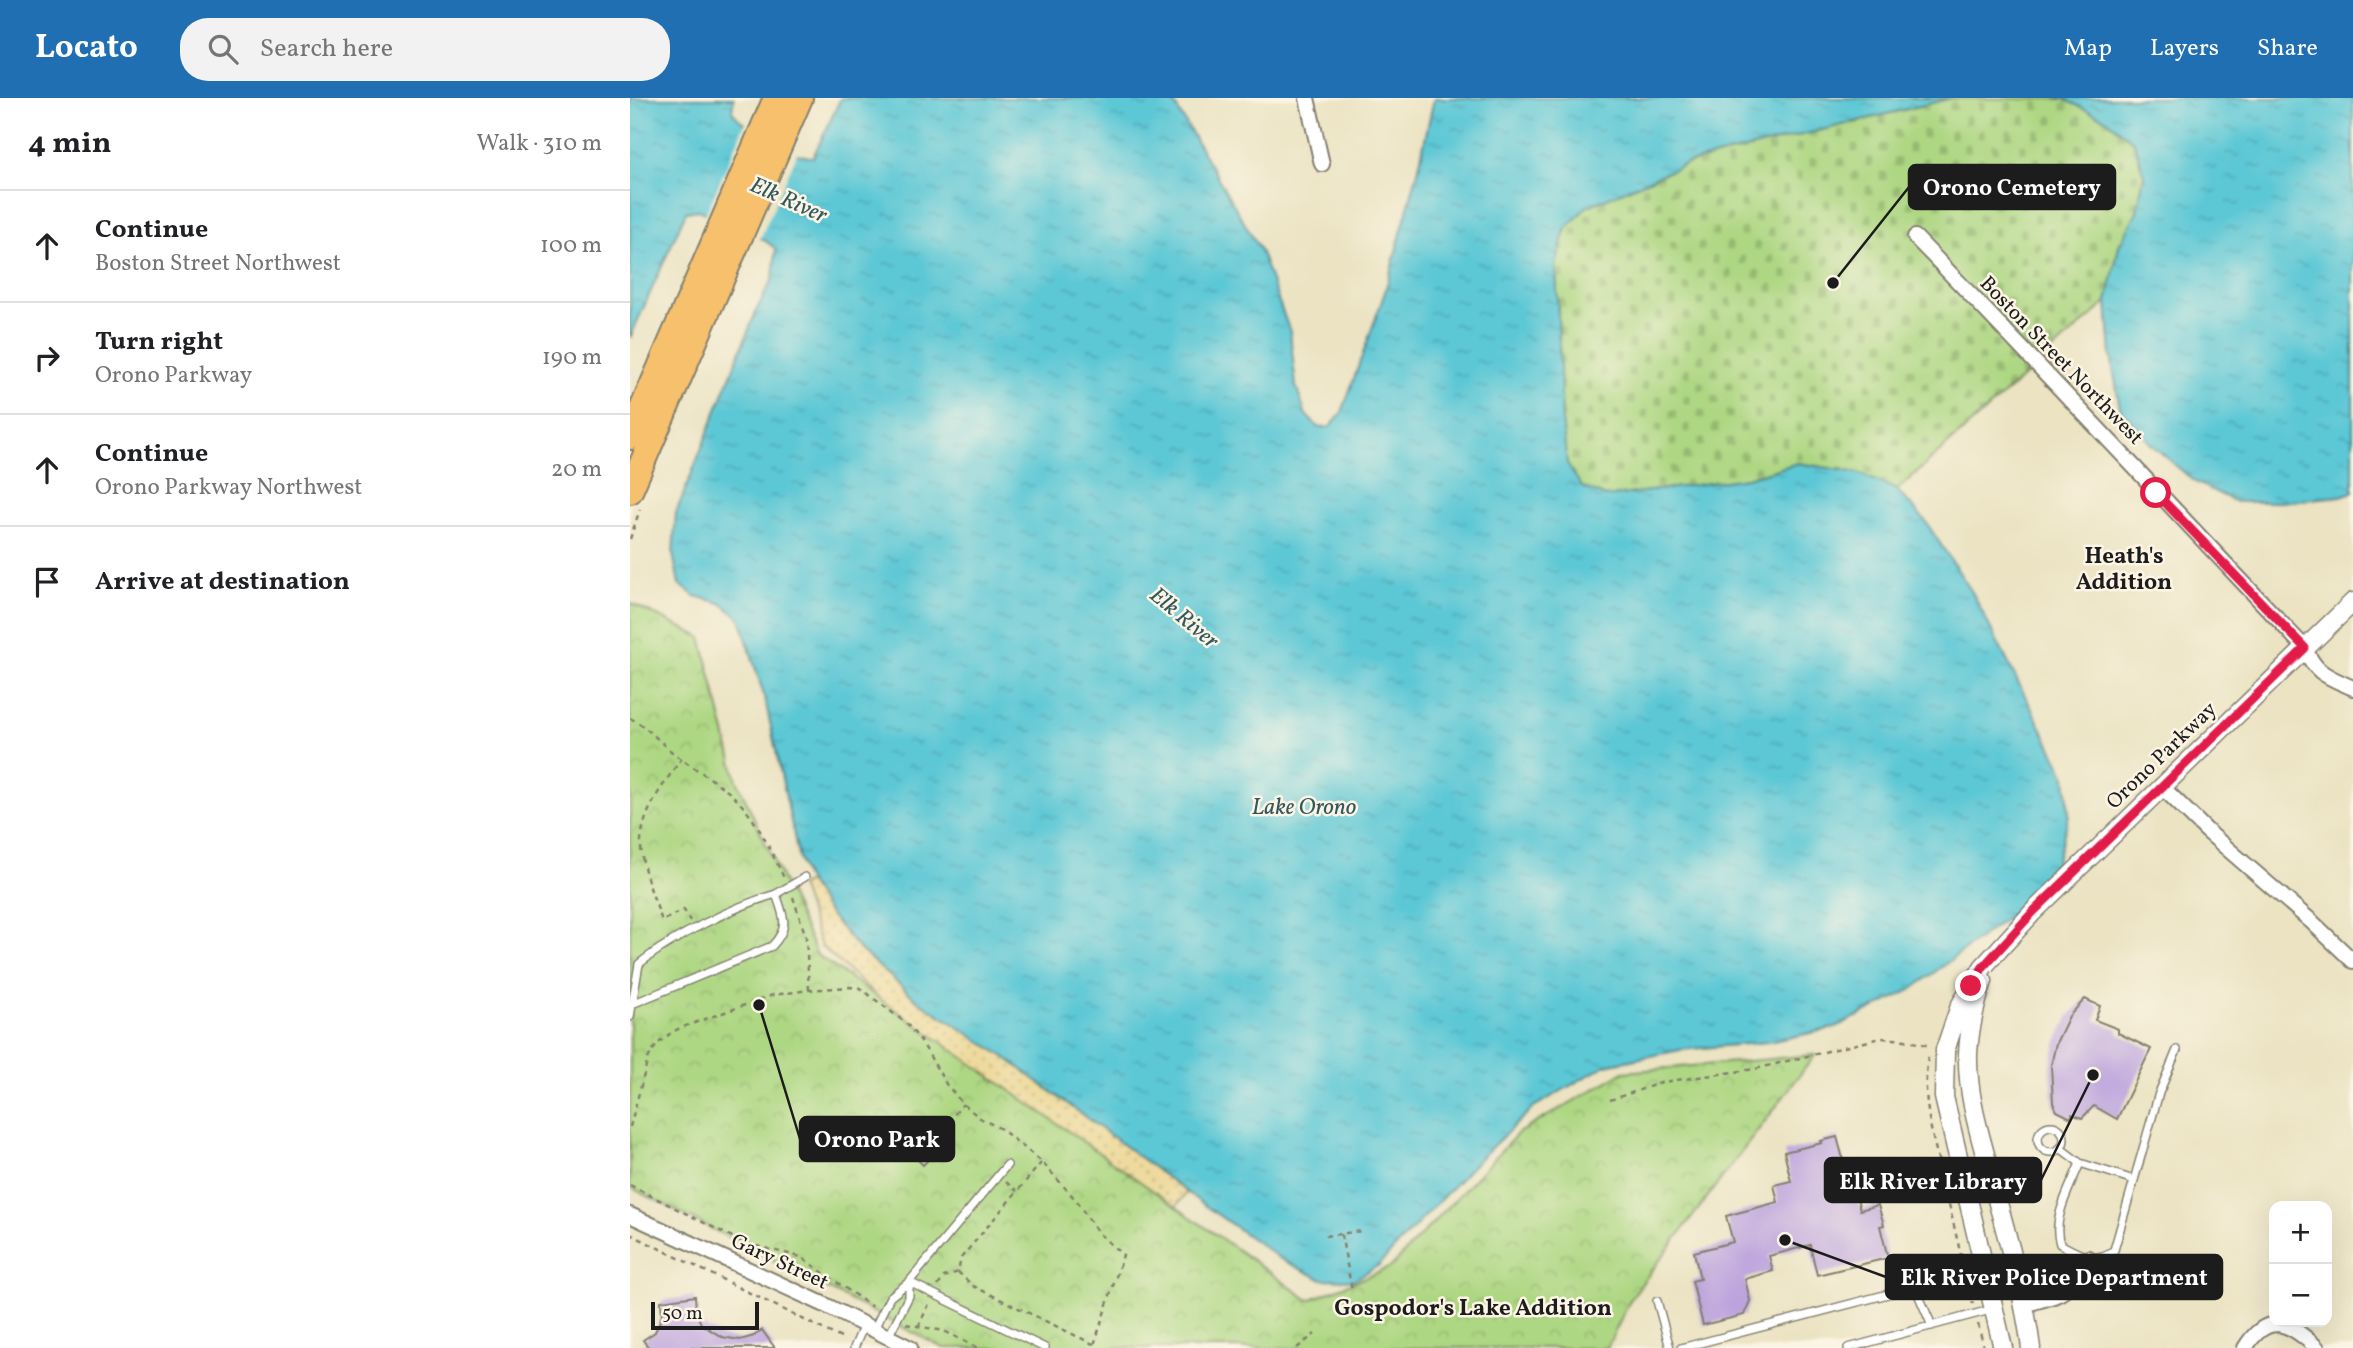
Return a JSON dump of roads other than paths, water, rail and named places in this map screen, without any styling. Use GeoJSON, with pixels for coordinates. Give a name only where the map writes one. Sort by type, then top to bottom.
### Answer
{"type":"FeatureCollection","features":[{"type":"Feature","properties":{"kind":"highway"},"geometry":{"type":"LineString","coordinates":[[776,98],[776,127]]}},
{"type":"Feature","properties":{"kind":"highway"},"geometry":{"type":"LineString","coordinates":[[630,491],[722,252],[776,127],[800,98]]}},
{"type":"Feature","properties":{"kind":"highway"},"geometry":{"type":"LineString","coordinates":[[630,437],[722,252]]}},
{"type":"Feature","properties":{"kind":"street"},"geometry":{"type":"LineString","coordinates":[[1307,98],[1322,164]]}},
{"type":"Feature","properties":{"kind":"street","name":"Boston Street Northwest"},"geometry":{"type":"LineString","coordinates":[[1915,237],[2305,648],[2310,662],[2321,674],[2353,688]]}},
{"type":"Feature","properties":{"kind":"street","name":"Orono Parkway"},"geometry":{"type":"LineString","coordinates":[[2003,944],[2161,786],[2353,602]]}},
{"type":"Feature","properties":{"kind":"street"},"geometry":{"type":"LineString","coordinates":[[2161,786],[2207,831],[2353,961]]}},
{"type":"Feature","properties":{"kind":"street"},"geometry":{"type":"LineString","coordinates":[[2003,944],[1975,1004],[1970,1029],[1969,1076],[1975,1117],[2023,1305],[2031,1348]]}},
{"type":"Feature","properties":{"kind":"street"},"geometry":{"type":"LineString","coordinates":[[2003,944],[1983,967],[1960,1006],[1945,1050],[1943,1073],[1948,1121],[2003,1348]]}},
{"type":"Feature","properties":{"kind":"street","name":"Gary Street"},"geometry":{"type":"LineString","coordinates":[[630,1215],[907,1347]]}},
{"type":"Feature","properties":{"kind":"street"},"geometry":{"type":"LineString","coordinates":[[2023,1305],[2065,1293],[2078,1278],[2088,1258]]}},
{"type":"Feature","properties":{"kind":"street"},"geometry":{"type":"LineString","coordinates":[[2245,1348],[2253,1334],[2273,1323],[2294,1329],[2317,1348]]}},
{"type":"Feature","properties":{"kind":"lane"},"geometry":{"type":"LineString","coordinates":[[630,1017],[639,964],[658,949],[755,900],[776,894],[805,877]]}},
{"type":"Feature","properties":{"kind":"lane"},"geometry":{"type":"LineString","coordinates":[[632,1004],[772,946],[783,935],[785,920],[776,894]]}},
{"type":"Feature","properties":{"kind":"lane"},"geometry":{"type":"LineString","coordinates":[[2080,1163],[2056,1234],[2060,1244],[2088,1258],[2106,1256],[2114,1250],[2159,1093],[2177,1050]]}},
{"type":"Feature","properties":{"kind":"lane"},"geometry":{"type":"LineString","coordinates":[[2060,1148],[2080,1163],[2134,1180]]}},
{"type":"Feature","properties":{"kind":"lane"},"geometry":{"type":"LineString","coordinates":[[851,1345],[869,1327],[890,1297],[909,1282],[1007,1165]]}},
{"type":"Feature","properties":{"kind":"lane"},"geometry":{"type":"LineString","coordinates":[[888,1337],[909,1297],[909,1282]]}},
{"type":"Feature","properties":{"kind":"lane"},"geometry":{"type":"LineString","coordinates":[[909,1282],[1045,1348]]}},
{"type":"Feature","properties":{"kind":"lane"},"geometry":{"type":"LineString","coordinates":[[1681,1348],[1914,1287],[1932,1326]]}},
{"type":"Feature","properties":{"kind":"lane"},"geometry":{"type":"LineString","coordinates":[[1657,1301],[1670,1348]]}},
{"type":"Feature","properties":{"kind":"lane"},"geometry":{"type":"LineString","coordinates":[[1848,1348],[1995,1309]]}},
{"type":"Feature","properties":{"kind":"water","name":"Lake Orono"},"geometry":{"type":"Polygon","coordinates":[[[630,98],[734,98],[732,111],[747,126],[781,147],[813,157],[841,98],[1171,98],[1259,248],[1290,332],[1296,386],[1306,415],[1319,428],[1330,427],[1342,412],[1385,292],[1419,167],[1434,98],[1952,98],[1688,163],[1586,207],[1565,230],[1556,265],[1562,421],[1567,464],[1582,487],[1606,497],[1747,478],[1798,463],[1858,473],[1897,490],[1924,519],[1972,592],[2066,776],[2069,815],[2056,863],[2013,913],[1911,990],[1834,1028],[1768,1042],[1680,1050],[1606,1065],[1534,1107],[1476,1162],[1379,1265],[1353,1280],[1321,1279],[1282,1260],[1006,1058],[917,1000],[858,948],[829,914],[805,877],[765,699],[740,618],[721,603],[695,596],[679,584],[673,554],[676,513],[757,309],[773,278],[776,249],[763,239],[699,210],[686,212],[630,338],[630,98]]]}},
{"type":"Feature","properties":{"kind":"water"},"geometry":{"type":"Polygon","coordinates":[[[2058,98],[2353,98],[2353,492],[2341,496],[2280,502],[2236,502],[2195,482],[2151,444],[2120,408],[2111,356],[2107,302],[2119,246],[2137,212],[2144,175],[2134,142],[2106,119],[2058,98]]]}},
{"type":"Feature","properties":{"kind":"place","name":"Orono Cemetery"},"geometry":{"type":"Point","coordinates":[1833,283]}},
{"type":"Feature","properties":{"kind":"place","name":"Orono Park"},"geometry":{"type":"Point","coordinates":[759,1005]}},
{"type":"Feature","properties":{"kind":"place","name":"Elk River Library"},"geometry":{"type":"Point","coordinates":[2093,1075]}},
{"type":"Feature","properties":{"kind":"place","name":"Elk River Police Department"},"geometry":{"type":"Point","coordinates":[1785,1240]}},
{"type":"Feature","properties":{"kind":"district","name":"Heath's Addition"},"geometry":{"type":"Point","coordinates":[2124,568]}},
{"type":"Feature","properties":{"kind":"district","name":"Gospodor's Lake Addition"},"geometry":{"type":"Point","coordinates":[1473,1307]}},
{"type":"Feature","properties":{"kind":"water label","name":"Elk River"},"geometry":{"type":"Point","coordinates":[789,199]}},
{"type":"Feature","properties":{"kind":"water label","name":"Elk River"},"geometry":{"type":"Point","coordinates":[1185,617]}}]}
